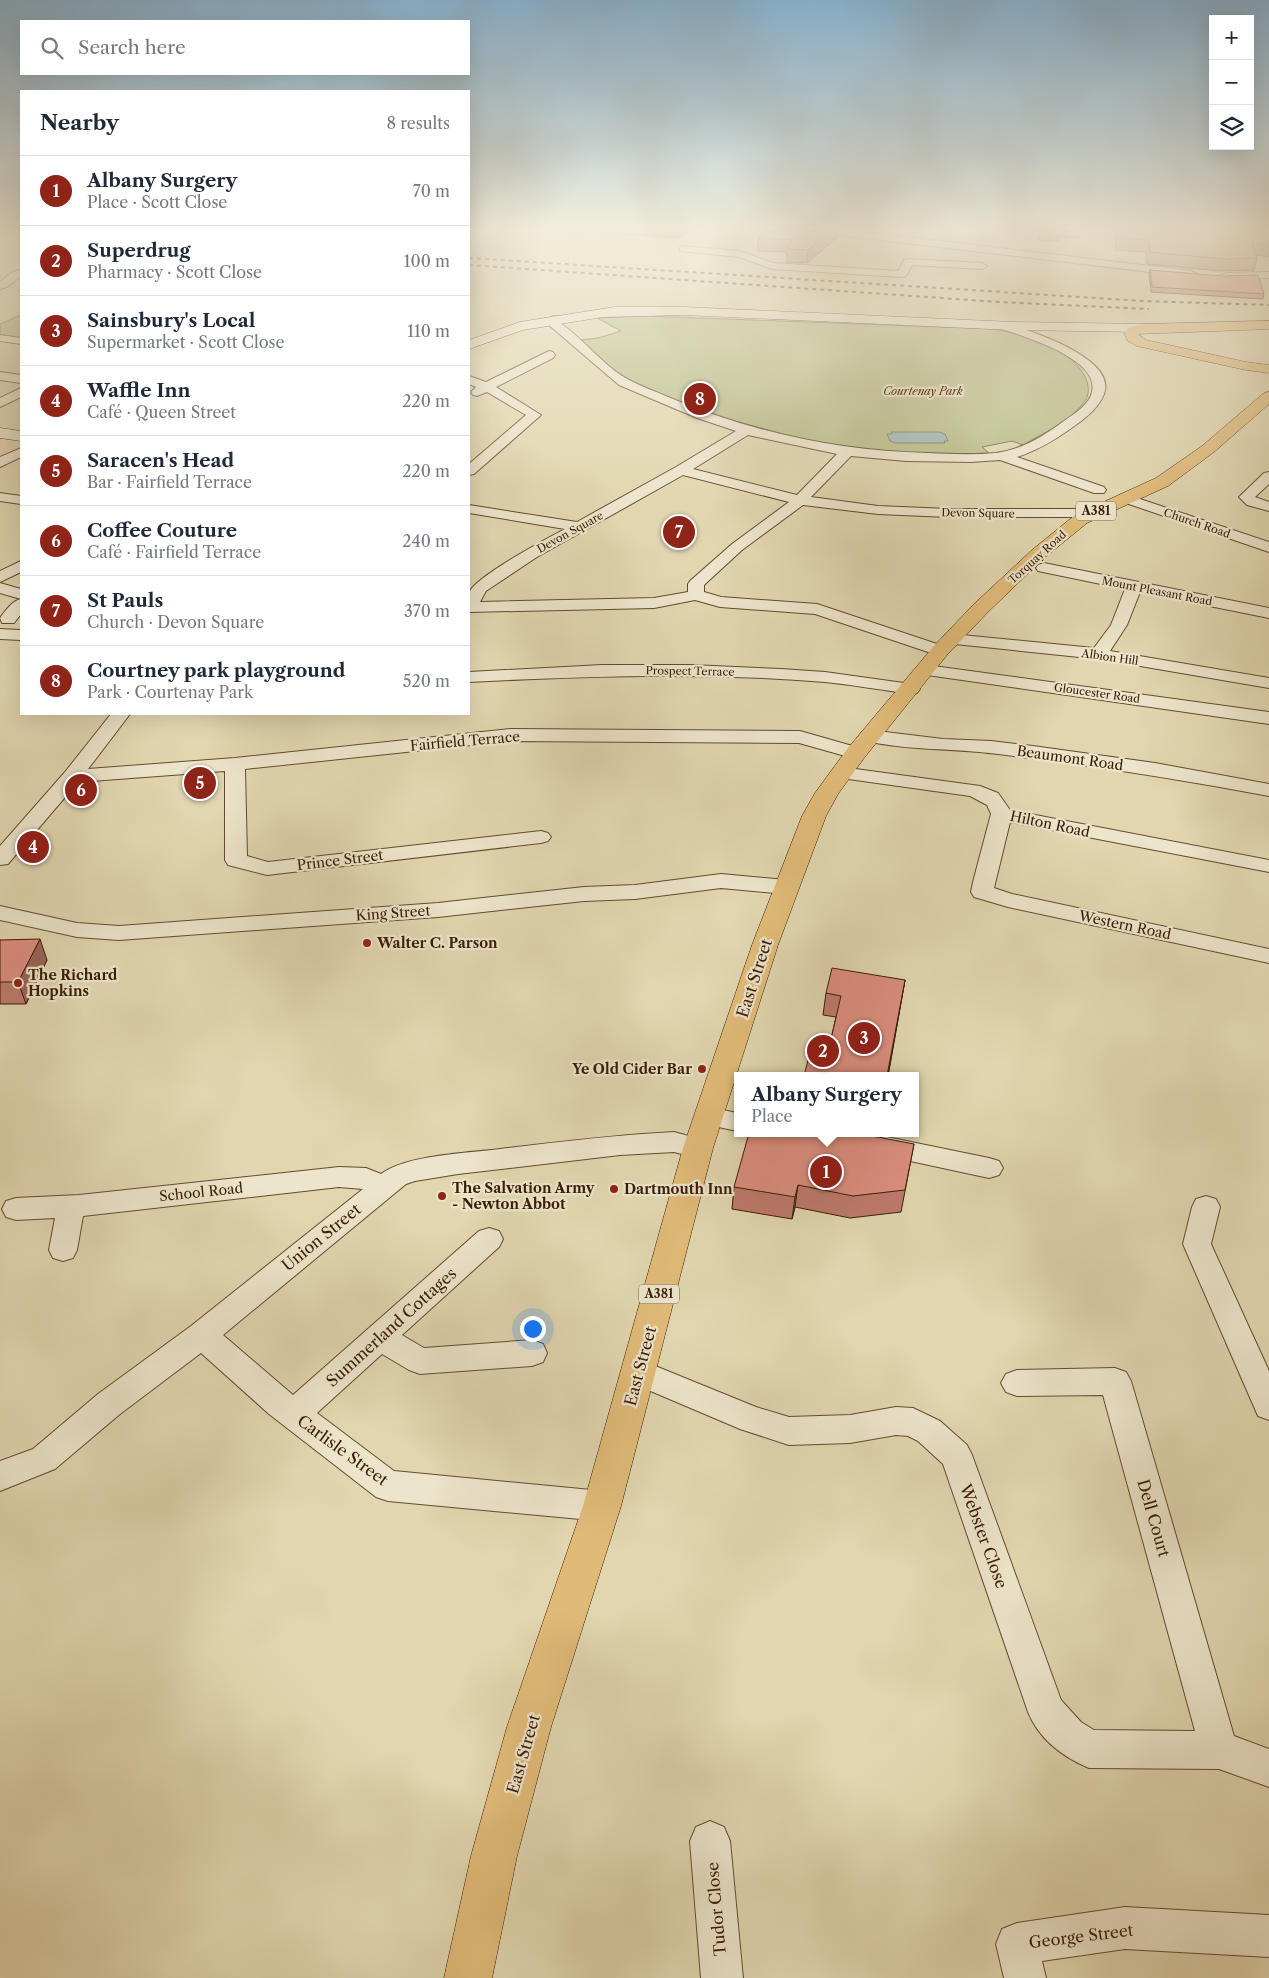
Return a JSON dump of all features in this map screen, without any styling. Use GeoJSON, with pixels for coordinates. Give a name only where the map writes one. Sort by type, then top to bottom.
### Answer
{"type":"FeatureCollection","features":[{"type":"Feature","properties":{"kind":"main road"},"geometry":{"type":"LineString","coordinates":[[470,345],[520,326],[533,323]]}},
{"type":"Feature","properties":{"kind":"main road"},"geometry":{"type":"LineString","coordinates":[[946,323],[1144,328],[1269,325]]}},
{"type":"Feature","properties":{"kind":"main road"},"geometry":{"type":"LineString","coordinates":[[1023,326],[1142,343],[1246,366],[1269,369]]}},
{"type":"Feature","properties":{"kind":"main road"},"geometry":{"type":"LineString","coordinates":[[1142,343],[1133,338],[1131,333],[1134,330],[1144,328]]}},
{"type":"Feature","properties":{"kind":"main road"},"geometry":{"type":"LineString","coordinates":[[1246,366],[1269,380]]}},
{"type":"Feature","properties":{"kind":"main road","name":"Torquay Road"},"geometry":{"type":"LineString","coordinates":[[932,662],[1064,531],[1093,513],[1162,482],[1265,404]]}},
{"type":"Feature","properties":{"kind":"main road"},"geometry":{"type":"LineString","coordinates":[[0,433],[20,436]]}},
{"type":"Feature","properties":{"kind":"main road","name":"East Street"},"geometry":{"type":"LineString","coordinates":[[736,1072],[786,887],[814,816],[827,793],[855,754],[932,662]]}},
{"type":"Feature","properties":{"kind":"main road","name":"East Street"},"geometry":{"type":"LineString","coordinates":[[468,1978],[494,1856],[527,1736],[602,1506],[698,1148],[723,1119],[734,1078]]}},
{"type":"Feature","properties":{"kind":"street"},"geometry":{"type":"LineString","coordinates":[[554,323],[570,335],[602,368],[625,383],[699,415],[790,441],[846,453],[922,458],[1001,456],[1024,450],[1070,424],[1094,406],[1099,396],[1098,383],[1094,372],[1084,361],[1076,354],[1048,340],[1003,326]]}},
{"type":"Feature","properties":{"kind":"street"},"geometry":{"type":"LineString","coordinates":[[0,338],[20,341]]}},
{"type":"Feature","properties":{"kind":"street"},"geometry":{"type":"LineString","coordinates":[[470,396],[549,355]]}},
{"type":"Feature","properties":{"kind":"street"},"geometry":{"type":"LineString","coordinates":[[0,376],[20,379]]}},
{"type":"Feature","properties":{"kind":"street"},"geometry":{"type":"LineString","coordinates":[[470,380],[487,387],[534,415],[470,469]]}},
{"type":"Feature","properties":{"kind":"street"},"geometry":{"type":"LineString","coordinates":[[0,403],[20,393]]}},
{"type":"Feature","properties":{"kind":"street","name":"Devon Square"},"geometry":{"type":"LineString","coordinates":[[470,605],[480,588],[531,554],[681,470],[748,429]]}},
{"type":"Feature","properties":{"kind":"street"},"geometry":{"type":"LineString","coordinates":[[477,449],[492,451]]}},
{"type":"Feature","properties":{"kind":"street"},"geometry":{"type":"LineString","coordinates":[[0,463],[20,453]]}},
{"type":"Feature","properties":{"kind":"street"},"geometry":{"type":"LineString","coordinates":[[846,453],[800,500],[737,547],[696,584],[696,594],[720,602],[817,609],[932,662]]}},
{"type":"Feature","properties":{"kind":"street"},"geometry":{"type":"LineString","coordinates":[[1001,456],[1099,490]]}},
{"type":"Feature","properties":{"kind":"street","name":"Devon Square"},"geometry":{"type":"LineString","coordinates":[[681,470],[800,500],[878,510],[1036,514],[1093,513]]}},
{"type":"Feature","properties":{"kind":"street"},"geometry":{"type":"LineString","coordinates":[[1269,476],[1246,497],[1252,502],[1269,507]]}},
{"type":"Feature","properties":{"kind":"street"},"geometry":{"type":"LineString","coordinates":[[0,497],[20,500]]}},
{"type":"Feature","properties":{"kind":"street","name":"Church Road"},"geometry":{"type":"LineString","coordinates":[[1125,498],[1269,547]]}},
{"type":"Feature","properties":{"kind":"street"},"geometry":{"type":"LineString","coordinates":[[470,509],[581,527]]}},
{"type":"Feature","properties":{"kind":"street","name":"Devon Square"},"geometry":{"type":"LineString","coordinates":[[1036,514],[1056,522],[1064,531]]}},
{"type":"Feature","properties":{"kind":"street"},"geometry":{"type":"LineString","coordinates":[[0,560],[20,565]]}},
{"type":"Feature","properties":{"kind":"street"},"geometry":{"type":"LineString","coordinates":[[0,578],[20,566]]}},
{"type":"Feature","properties":{"kind":"street","name":"Mount Pleasant Road"},"geometry":{"type":"LineString","coordinates":[[1044,568],[1269,613]]}},
{"type":"Feature","properties":{"kind":"street"},"geometry":{"type":"LineString","coordinates":[[1099,654],[1119,625],[1134,587]]}},
{"type":"Feature","properties":{"kind":"street"},"geometry":{"type":"LineString","coordinates":[[0,588],[20,594]]}},
{"type":"Feature","properties":{"kind":"street","name":"Devon Square"},"geometry":{"type":"LineString","coordinates":[[470,607],[654,603],[696,594]]}},
{"type":"Feature","properties":{"kind":"street"},"geometry":{"type":"LineString","coordinates":[[20,605],[4,626],[20,634]]}},
{"type":"Feature","properties":{"kind":"street","name":"Albion Hill"},"geometry":{"type":"LineString","coordinates":[[932,662],[1099,654],[1269,683]]}},
{"type":"Feature","properties":{"kind":"street","name":"Prospect Terrace"},"geometry":{"type":"LineString","coordinates":[[470,677],[532,673],[730,671],[826,677],[932,662]]}},
{"type":"Feature","properties":{"kind":"street","name":"Gloucester Road"},"geometry":{"type":"LineString","coordinates":[[932,662],[1136,698],[1269,718]]}},
{"type":"Feature","properties":{"kind":"street"},"geometry":{"type":"LineString","coordinates":[[2,854],[72,776],[120,715]]}},
{"type":"Feature","properties":{"kind":"street","name":"Fairfield Terrace"},"geometry":{"type":"LineString","coordinates":[[72,776],[235,764],[511,735],[800,737],[855,754]]}},
{"type":"Feature","properties":{"kind":"street","name":"Beaumont Road"},"geometry":{"type":"LineString","coordinates":[[855,754],[943,745],[991,747],[1155,769],[1269,790]]}},
{"type":"Feature","properties":{"kind":"street","name":"Hilton Road"},"geometry":{"type":"LineString","coordinates":[[855,754],[993,797],[998,804],[1001,814],[1269,866]]}},
{"type":"Feature","properties":{"kind":"street","name":"Prince Street"},"geometry":{"type":"LineString","coordinates":[[235,764],[236,860],[267,869],[541,836]]}},
{"type":"Feature","properties":{"kind":"street","name":"Western Road"},"geometry":{"type":"LineString","coordinates":[[1001,814],[994,850],[984,876],[982,892],[1008,900],[1269,956]]}},
{"type":"Feature","properties":{"kind":"street","name":"King Street"},"geometry":{"type":"LineString","coordinates":[[0,913],[77,930],[120,933],[438,910],[584,894],[635,892],[721,881],[786,887]]}},
{"type":"Feature","properties":{"kind":"street","name":"Union Street"},"geometry":{"type":"LineString","coordinates":[[0,1476],[44,1459],[109,1404],[202,1335],[396,1177],[411,1172],[477,1162],[620,1145],[674,1142],[698,1148]]}},
{"type":"Feature","properties":{"kind":"street"},"geometry":{"type":"LineString","coordinates":[[854,1142],[989,1168]]}},
{"type":"Feature","properties":{"kind":"street","name":"School Road"},"geometry":{"type":"LineString","coordinates":[[16,1209],[71,1206],[339,1177],[366,1178],[383,1187]]}},
{"type":"Feature","properties":{"kind":"street"},"geometry":{"type":"LineString","coordinates":[[63,1250],[71,1206]]}},
{"type":"Feature","properties":{"kind":"street"},"geometry":{"type":"LineString","coordinates":[[1206,1207],[1197,1244],[1269,1406]]}},
{"type":"Feature","properties":{"kind":"street","name":"Summerland Cottages"},"geometry":{"type":"LineString","coordinates":[[294,1414],[489,1239]]}},
{"type":"Feature","properties":{"kind":"street","name":"Carlisle Street"},"geometry":{"type":"LineString","coordinates":[[202,1335],[294,1414],[388,1486],[602,1506]]}},
{"type":"Feature","properties":{"kind":"street"},"geometry":{"type":"LineString","coordinates":[[380,1337],[420,1361],[532,1354]]}},
{"type":"Feature","properties":{"kind":"street","name":"Webster Close"},"geometry":{"type":"LineString","coordinates":[[638,1372],[751,1419],[789,1431],[850,1429],[896,1421],[913,1422],[929,1431],[956,1455],[1047,1712],[1068,1734],[1089,1749],[1219,1750],[1269,1768]]}},
{"type":"Feature","properties":{"kind":"street","name":"Dell Court"},"geometry":{"type":"LineString","coordinates":[[1017,1383],[1115,1381],[1219,1750]]}},
{"type":"Feature","properties":{"kind":"street","name":"Tudor Close"},"geometry":{"type":"LineString","coordinates":[[710,1841],[722,1978]]}},
{"type":"Feature","properties":{"kind":"street","name":"George Street"},"geometry":{"type":"LineString","coordinates":[[1025,1978],[1017,1944],[1125,1928],[1269,1936]]}},
{"type":"Feature","properties":{"kind":"green space"},"geometry":{"type":"Polygon","coordinates":[[[20,323],[20,339],[0,336],[0,324],[20,323]]]}},
{"type":"Feature","properties":{"kind":"green space","name":"Courtenay Park"},"geometry":{"type":"Polygon","coordinates":[[[607,323],[841,323],[993,329],[1043,342],[1065,355],[1083,373],[1087,383],[1088,394],[1085,401],[1073,415],[1057,426],[1023,445],[1012,441],[982,447],[989,453],[955,455],[900,454],[822,444],[702,412],[661,396],[609,369],[581,340],[598,338],[621,331],[607,323]]]}},
{"type":"Feature","properties":{"kind":"water"},"geometry":{"type":"Polygon","coordinates":[[[891,432],[940,432],[945,434],[948,441],[944,441],[945,443],[895,443],[890,441],[887,434],[892,434],[891,432]]]}},
{"type":"Feature","properties":{"kind":"building"},"geometry":{"type":"Polygon","coordinates":[[[40,939],[18,982],[0,982],[0,940],[40,939]]]}},
{"type":"Feature","properties":{"kind":"building"},"geometry":{"type":"Polygon","coordinates":[[[832,968],[905,980],[888,1072],[805,1072],[814,1036],[831,1039],[841,996],[826,993],[832,968]]]}},
{"type":"Feature","properties":{"kind":"building"},"geometry":{"type":"Polygon","coordinates":[[[748,1137],[878,1137],[914,1144],[905,1190],[853,1196],[798,1185],[795,1197],[734,1187],[748,1137]]]}},
{"type":"Feature","properties":{"kind":"place","name":"Courtney park playground"},"geometry":{"type":"Point","coordinates":[700,399]}},
{"type":"Feature","properties":{"kind":"place","name":"St Pauls"},"geometry":{"type":"Point","coordinates":[679,532]}},
{"type":"Feature","properties":{"kind":"place","name":"Saracen's Head"},"geometry":{"type":"Point","coordinates":[200,783]}},
{"type":"Feature","properties":{"kind":"place","name":"Coffee Couture"},"geometry":{"type":"Point","coordinates":[81,790]}},
{"type":"Feature","properties":{"kind":"place","name":"Waffle Inn"},"geometry":{"type":"Point","coordinates":[33,847]}},
{"type":"Feature","properties":{"kind":"place","name":"Walter C. Parson"},"geometry":{"type":"Point","coordinates":[367,943]}},
{"type":"Feature","properties":{"kind":"place","name":"The Richard Hopkins"},"geometry":{"type":"Point","coordinates":[18,983]}},
{"type":"Feature","properties":{"kind":"place","name":"Sainsbury's Local"},"geometry":{"type":"Point","coordinates":[864,1038]}},
{"type":"Feature","properties":{"kind":"place","name":"Superdrug"},"geometry":{"type":"Point","coordinates":[823,1051]}},
{"type":"Feature","properties":{"kind":"place","name":"Ye Old Cider Bar"},"geometry":{"type":"Point","coordinates":[702,1069]}},
{"type":"Feature","properties":{"kind":"place","name":"Albany Surgery"},"geometry":{"type":"Point","coordinates":[826,1172]}},
{"type":"Feature","properties":{"kind":"place","name":"Dartmouth Inn"},"geometry":{"type":"Point","coordinates":[614,1189]}},
{"type":"Feature","properties":{"kind":"place","name":"The Salvation Army - Newton Abbot"},"geometry":{"type":"Point","coordinates":[442,1196]}}]}
